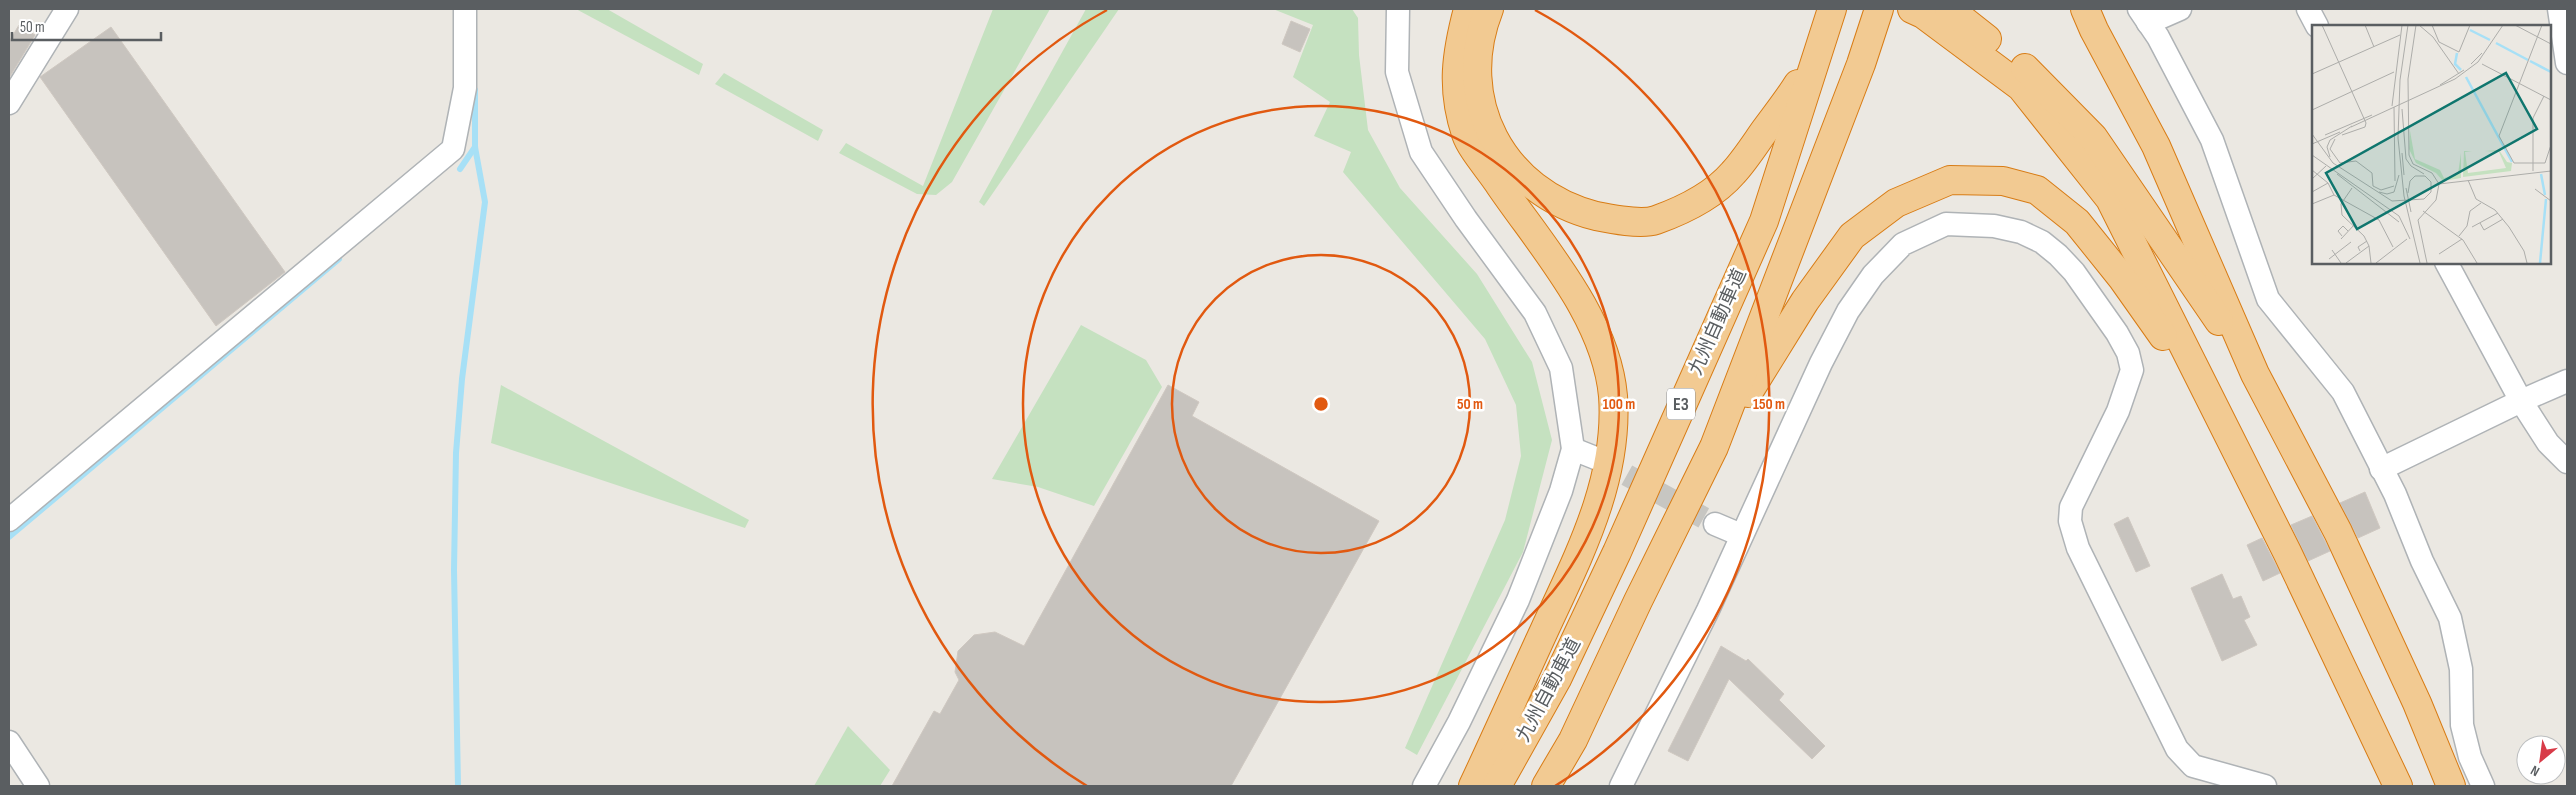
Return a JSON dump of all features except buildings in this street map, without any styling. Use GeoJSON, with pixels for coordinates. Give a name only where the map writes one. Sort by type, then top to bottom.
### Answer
{"type":"FeatureCollection","features":[{"type":"Feature","properties":{"kind":"highway"},"geometry":{"type":"LineString","coordinates":[[1468,9],[1460,39],[1455,76],[1466,136],[1577,296],[1603,352],[1612,396],[1610,461],[1582,550],[1473,786]]}},
{"type":"Feature","properties":{"kind":"highway"},"geometry":{"type":"LineString","coordinates":[[1489,9],[1478,53],[1478,77],[1480,102],[1495,143],[1512,166],[1538,190],[1585,213],[1615,220],[1654,221],[1706,196],[1733,174],[1791,95],[1816,52]]}},
{"type":"Feature","properties":{"kind":"highway","name":"九州自動車道"},"geometry":{"type":"LineString","coordinates":[[1497,786],[1557,679],[1617,552],[1764,221],[1816,52],[1832,9]]}},
{"type":"Feature","properties":{"kind":"highway","name":"九州自動車道"},"geometry":{"type":"LineString","coordinates":[[1546,786],[1573,740],[1638,601],[1714,447],[1861,64],[1879,9]]}},
{"type":"Feature","properties":{"kind":"highway"},"geometry":{"type":"LineString","coordinates":[[2085,9],[2094,30],[2156,146],[2256,374],[2338,532],[2417,703],[2451,786]]}},
{"type":"Feature","properties":{"kind":"highway"},"geometry":{"type":"LineString","coordinates":[[1928,10],[2032,74],[2093,137],[2256,374]]}},
{"type":"Feature","properties":{"kind":"highway"},"geometry":{"type":"LineString","coordinates":[[1928,10],[2021,87],[2110,199],[2209,400],[2287,552],[2398,786]]}},
{"type":"Feature","properties":{"kind":"highway"},"geometry":{"type":"LineString","coordinates":[[1714,447],[1805,301],[1852,236],[1896,203],[1950,180],[2003,181],[2037,190],[2076,222],[2122,278],[2209,400]]}},
{"type":"Feature","properties":{"kind":"highway"},"geometry":{"type":"LineString","coordinates":[[2417,703],[2436,786]]}},
{"type":"Feature","properties":{"kind":"highway"},"geometry":{"type":"LineString","coordinates":[[2370,725],[2388,786]]}},
{"type":"Feature","properties":{"kind":"street"},"geometry":{"type":"LineString","coordinates":[[9,103],[67,9]]}},
{"type":"Feature","properties":{"kind":"street"},"geometry":{"type":"LineString","coordinates":[[9,520],[453,149],[465,88],[464,9]]}},
{"type":"Feature","properties":{"kind":"street"},"geometry":{"type":"LineString","coordinates":[[1398,9],[1398,72],[1422,152],[1466,218],[1535,313],[1561,368],[1573,449],[1561,490],[1518,600],[1459,722],[1424,786]]}},
{"type":"Feature","properties":{"kind":"street"},"geometry":{"type":"LineString","coordinates":[[2180,9],[2144,16],[2212,140],[2268,299],[2343,392],[2395,494],[2422,561],[2450,618],[2461,669],[2462,725],[2470,756],[2483,786]]}},
{"type":"Feature","properties":{"kind":"street"},"geometry":{"type":"LineString","coordinates":[[2308,9],[2316,25]]}},
{"type":"Feature","properties":{"kind":"street"},"geometry":{"type":"LineString","coordinates":[[2559,9],[2567,63]]}},
{"type":"Feature","properties":{"kind":"street"},"geometry":{"type":"LineString","coordinates":[[1621,786],[1708,610],[1821,363],[1848,311],[1872,275],[1903,244],[1946,224],[1994,226],[2020,232],[2042,242],[2074,272],[2117,333],[2128,353],[2132,370],[2114,420],[2071,507],[2070,521],[2078,548],[2177,749],[2193,766],[2265,786]]}},
{"type":"Feature","properties":{"kind":"street"},"geometry":{"type":"LineString","coordinates":[[2447,264],[2521,401],[2548,443],[2567,462]]}},
{"type":"Feature","properties":{"kind":"street"},"geometry":{"type":"LineString","coordinates":[[2381,469],[2521,401],[2567,381]]}},
{"type":"Feature","properties":{"kind":"street"},"geometry":{"type":"LineString","coordinates":[[1573,449],[1598,459]]}},
{"type":"Feature","properties":{"kind":"street"},"geometry":{"type":"LineString","coordinates":[[1716,524],[1741,535]]}},
{"type":"Feature","properties":{"kind":"street"},"geometry":{"type":"LineString","coordinates":[[9,742],[38,786]]}},
{"type":"Feature","properties":{"kind":"green space"},"geometry":{"type":"Polygon","coordinates":[[[576,9],[607,9],[703,64],[699,75],[576,9]]]}},
{"type":"Feature","properties":{"kind":"green space"},"geometry":{"type":"Polygon","coordinates":[[[993,9],[1050,9],[952,182],[936,195],[917,194],[839,153],[846,143],[923,186],[993,9]]]}},
{"type":"Feature","properties":{"kind":"green space"},"geometry":{"type":"Polygon","coordinates":[[[1086,9],[1119,9],[984,206],[979,202],[1086,9]]]}},
{"type":"Feature","properties":{"kind":"green space"},"geometry":{"type":"Polygon","coordinates":[[[1273,9],[1352,9],[1358,18],[1359,55],[1368,130],[1400,188],[1477,274],[1532,362],[1552,440],[1523,552],[1417,755],[1405,748],[1505,520],[1521,456],[1516,405],[1485,339],[1343,172],[1351,152],[1314,136],[1330,102],[1293,77],[1313,25],[1273,9]]]}},
{"type":"Feature","properties":{"kind":"green space"},"geometry":{"type":"Polygon","coordinates":[[[724,73],[823,130],[818,141],[715,84],[724,73]]]}},
{"type":"Feature","properties":{"kind":"green space"},"geometry":{"type":"Polygon","coordinates":[[[1081,325],[1146,360],[1162,387],[1094,506],[1038,487],[992,479],[1081,325]]]}},
{"type":"Feature","properties":{"kind":"green space"},"geometry":{"type":"Polygon","coordinates":[[[501,385],[749,520],[745,528],[491,443],[501,385]]]}},
{"type":"Feature","properties":{"kind":"green space"},"geometry":{"type":"Polygon","coordinates":[[[848,726],[890,770],[880,786],[814,786],[848,726]]]}},
{"type":"Feature","properties":{"kind":"waterway"},"geometry":{"type":"LineString","coordinates":[[458,786],[454,570],[456,453],[462,379],[485,202],[475,147],[475,90]]}},
{"type":"Feature","properties":{"kind":"waterway"},"geometry":{"type":"LineString","coordinates":[[460,169],[475,147]]}},
{"type":"Feature","properties":{"kind":"waterway"},"geometry":{"type":"LineString","coordinates":[[9,537],[339,259]]}},
{"type":"Feature","properties":{"kind":"tunnel"},"geometry":{"type":"LineString","coordinates":[[1598,459],[1715,524]]}}]}
